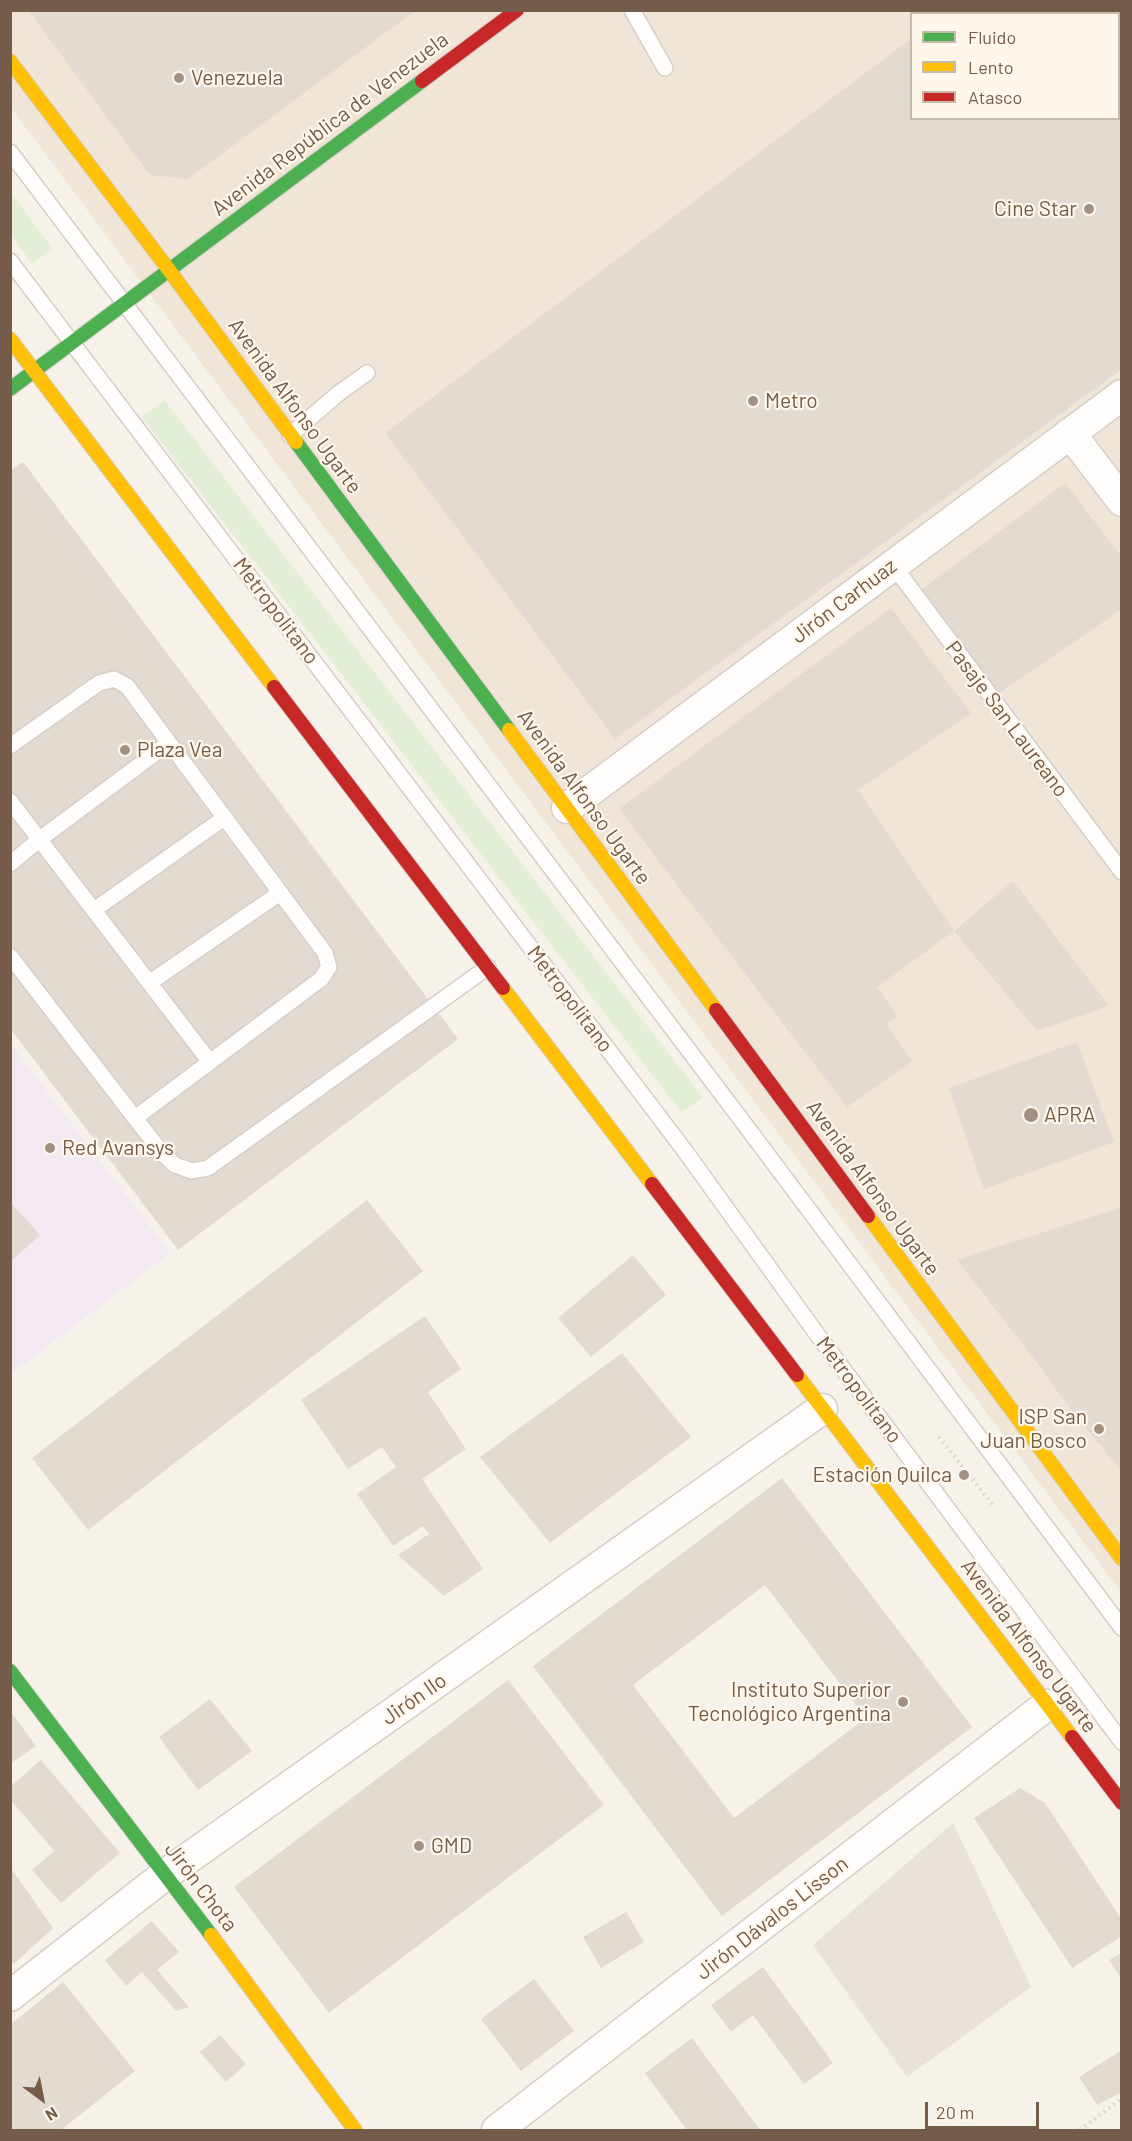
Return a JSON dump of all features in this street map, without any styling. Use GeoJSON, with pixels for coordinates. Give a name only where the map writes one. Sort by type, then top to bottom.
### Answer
{"type":"FeatureCollection","features":[{"type":"Feature","properties":{"kind":"main road","name":"Avenida República de Venezuela"},"geometry":{"type":"LineString","coordinates":[[10,389],[517,10]]}},
{"type":"Feature","properties":{"kind":"main road","name":"Avenida Alfonso Ugarte"},"geometry":{"type":"LineString","coordinates":[[10,61],[169,270],[1122,1559]]}},
{"type":"Feature","properties":{"kind":"main road","name":"Avenida Alfonso Ugarte"},"geometry":{"type":"LineString","coordinates":[[10,339],[1122,1803]]}},
{"type":"Feature","properties":{"kind":"main road","name":"Jirón Chota"},"geometry":{"type":"LineString","coordinates":[[10,1671],[166,1874],[355,2130]]}},
{"type":"Feature","properties":{"kind":"street","name":"Jirón Carhuaz"},"geometry":{"type":"LineString","coordinates":[[567,808],[1122,395]]}},
{"type":"Feature","properties":{"kind":"street"},"geometry":{"type":"LineString","coordinates":[[1070,433],[1122,501]]}},
{"type":"Feature","properties":{"kind":"street","name":"Jirón Ilo"},"geometry":{"type":"LineString","coordinates":[[10,1996],[166,1874],[822,1409]]}},
{"type":"Feature","properties":{"kind":"street","name":"Jirón Dávalos Lisson"},"geometry":{"type":"LineString","coordinates":[[497,2130],[1047,1705]]}},
{"type":"Feature","properties":{"kind":"lane"},"geometry":{"type":"LineString","coordinates":[[632,10],[665,68]]}},
{"type":"Feature","properties":{"kind":"lane"},"geometry":{"type":"LineString","coordinates":[[10,152],[1122,1628]]}},
{"type":"Feature","properties":{"kind":"lane","name":"Metropolitano"},"geometry":{"type":"LineString","coordinates":[[10,261],[679,1143],[819,1337],[1122,1742]]}},
{"type":"Feature","properties":{"kind":"lane"},"geometry":{"type":"LineString","coordinates":[[290,435],[339,393],[367,373]]}},
{"type":"Feature","properties":{"kind":"lane","name":"Pasaje San Laureano"},"geometry":{"type":"LineString","coordinates":[[893,565],[1122,872]]}},
{"type":"Feature","properties":{"kind":"lane"},"geometry":{"type":"LineString","coordinates":[[10,746],[99,683],[114,678],[127,686],[325,953],[328,967],[321,979],[135,1118]]}},
{"type":"Feature","properties":{"kind":"lane"},"geometry":{"type":"LineString","coordinates":[[10,864],[169,743]]}},
{"type":"Feature","properties":{"kind":"lane"},"geometry":{"type":"LineString","coordinates":[[10,801],[210,1062]]}},
{"type":"Feature","properties":{"kind":"lane"},"geometry":{"type":"LineString","coordinates":[[94,910],[224,818]]}},
{"type":"Feature","properties":{"kind":"lane"},"geometry":{"type":"LineString","coordinates":[[149,983],[280,893]]}},
{"type":"Feature","properties":{"kind":"lane"},"geometry":{"type":"LineString","coordinates":[[10,956],[162,1153],[175,1165],[192,1171],[208,1168],[488,967]]}},
{"type":"Feature","properties":{"kind":"path"},"geometry":{"type":"LineString","coordinates":[[939,1437],[994,1507]]}},
{"type":"Feature","properties":{"kind":"path"},"geometry":{"type":"LineString","coordinates":[[1080,2130],[1122,2097]]}},
{"type":"Feature","properties":{"kind":"shaded area"},"geometry":{"type":"Polygon","coordinates":[[[11,11],[1121,11],[1121,1592],[11,108],[11,11]]]}},
{"type":"Feature","properties":{"kind":"shaded area","name":"Red Avansys"},"geometry":{"type":"Polygon","coordinates":[[[11,1044],[170,1253],[11,1374],[11,1044]]]}},
{"type":"Feature","properties":{"kind":"shaded area"},"geometry":{"type":"Polygon","coordinates":[[[953,1823],[1031,1987],[907,2077],[813,1945],[953,1823]]]}},
{"type":"Feature","properties":{"kind":"green space"},"geometry":{"type":"Polygon","coordinates":[[[11,193],[52,248],[32,264],[11,234],[11,193]]]}},
{"type":"Feature","properties":{"kind":"green space"},"geometry":{"type":"Polygon","coordinates":[[[164,400],[703,1098],[681,1112],[142,417],[164,400]]]}},
{"type":"Feature","properties":{"kind":"building","name":"Venezuela"},"geometry":{"type":"Polygon","coordinates":[[[28,10],[416,10],[188,179],[150,175],[28,10]]]}},
{"type":"Feature","properties":{"kind":"building","name":"Metro"},"geometry":{"type":"Polygon","coordinates":[[[915,10],[1122,10],[1122,369],[615,739],[385,433],[910,39],[910,120],[1120,120],[1120,12],[916,12],[915,10]]]}},
{"type":"Feature","properties":{"kind":"building","name":"Plaza Vea"},"geometry":{"type":"Polygon","coordinates":[[[23,462],[458,1039],[178,1250],[10,1028],[10,471],[23,462]]]}},
{"type":"Feature","properties":{"kind":"building"},"geometry":{"type":"Polygon","coordinates":[[[1065,483],[1122,557],[1122,609],[998,694],[921,590],[1065,483]]]}},
{"type":"Feature","properties":{"kind":"building"},"geometry":{"type":"Polygon","coordinates":[[[891,608],[971,713],[858,790],[954,931],[877,987],[898,1017],[886,1024],[912,1061],[847,1107],[619,809],[891,608]]]}},
{"type":"Feature","properties":{"kind":"building"},"geometry":{"type":"Polygon","coordinates":[[[1013,881],[1109,1006],[1037,1031],[954,931],[1013,881]]]}},
{"type":"Feature","properties":{"kind":"building","name":"APRA"},"geometry":{"type":"Polygon","coordinates":[[[1077,1042],[1114,1142],[984,1189],[949,1088],[1077,1042]]]}},
{"type":"Feature","properties":{"kind":"building"},"geometry":{"type":"Polygon","coordinates":[[[367,1200],[423,1271],[88,1530],[32,1458],[367,1200]]]}},
{"type":"Feature","properties":{"kind":"building"},"geometry":{"type":"Polygon","coordinates":[[[10,1202],[40,1235],[10,1262],[10,1202]]]}},
{"type":"Feature","properties":{"kind":"building"},"geometry":{"type":"Polygon","coordinates":[[[1122,1207],[1122,1471],[1077,1418],[957,1260],[1122,1207]]]}},
{"type":"Feature","properties":{"kind":"building"},"geometry":{"type":"Polygon","coordinates":[[[633,1255],[666,1295],[591,1357],[558,1318],[633,1255]]]}},
{"type":"Feature","properties":{"kind":"building"},"geometry":{"type":"Polygon","coordinates":[[[425,1316],[461,1369],[428,1392],[466,1449],[422,1479],[483,1569],[444,1596],[398,1555],[429,1534],[423,1526],[393,1546],[357,1494],[396,1467],[382,1447],[348,1469],[301,1400],[425,1316]]]}},
{"type":"Feature","properties":{"kind":"building"},"geometry":{"type":"Polygon","coordinates":[[[622,1353],[691,1437],[550,1543],[480,1457],[622,1353]]]}},
{"type":"Feature","properties":{"kind":"building","name":"Instituto Superior Tecnológico Argentina"},"geometry":{"type":"Polygon","coordinates":[[[782,1478],[972,1727],[722,1916],[533,1666],[782,1478]],[[765,1585],[633,1685],[734,1818],[866,1718],[765,1585]]]}},
{"type":"Feature","properties":{"kind":"building","name":"GMD"},"geometry":{"type":"Polygon","coordinates":[[[508,1680],[604,1805],[329,2013],[234,1887],[508,1680]]]}},
{"type":"Feature","properties":{"kind":"building"},"geometry":{"type":"Polygon","coordinates":[[[210,1699],[252,1751],[198,1790],[159,1737],[210,1699]]]}},
{"type":"Feature","properties":{"kind":"building"},"geometry":{"type":"Polygon","coordinates":[[[10,1711],[36,1746],[10,1764],[10,1711]]]}},
{"type":"Feature","properties":{"kind":"building"},"geometry":{"type":"Polygon","coordinates":[[[41,1760],[120,1853],[61,1903],[32,1870],[54,1851],[10,1799],[10,1787],[41,1760]]]}},
{"type":"Feature","properties":{"kind":"building"},"geometry":{"type":"Polygon","coordinates":[[[1020,1788],[1045,1803],[1122,1920],[1122,1936],[1072,1968],[974,1818],[1020,1788]]]}},
{"type":"Feature","properties":{"kind":"building"},"geometry":{"type":"Polygon","coordinates":[[[10,1867],[53,1928],[14,1964],[10,1961],[10,1867]]]}},
{"type":"Feature","properties":{"kind":"building"},"geometry":{"type":"Polygon","coordinates":[[[626,1912],[644,1942],[601,1968],[583,1937],[626,1912]]]}},
{"type":"Feature","properties":{"kind":"building"},"geometry":{"type":"Polygon","coordinates":[[[152,1921],[179,1952],[157,1970],[189,2007],[176,2011],[142,1972],[126,1986],[105,1960],[152,1921]]]}},
{"type":"Feature","properties":{"kind":"building"},"geometry":{"type":"Polygon","coordinates":[[[1122,1953],[1122,1980],[1109,1960],[1122,1953]]]}},
{"type":"Feature","properties":{"kind":"building"},"geometry":{"type":"Polygon","coordinates":[[[763,1967],[833,2063],[804,2084],[753,2015],[731,2032],[711,2005],[763,1967]]]}},
{"type":"Feature","properties":{"kind":"building"},"geometry":{"type":"Polygon","coordinates":[[[534,1979],[574,2031],[521,2071],[481,2019],[534,1979]]]}},
{"type":"Feature","properties":{"kind":"building"},"geometry":{"type":"Polygon","coordinates":[[[63,1982],[135,2071],[61,2130],[10,2130],[10,2025],[63,1982]]]}},
{"type":"Feature","properties":{"kind":"building"},"geometry":{"type":"Polygon","coordinates":[[[220,2035],[246,2064],[226,2082],[200,2052],[220,2035]]]}},
{"type":"Feature","properties":{"kind":"building"},"geometry":{"type":"Polygon","coordinates":[[[692,2038],[760,2130],[687,2130],[645,2073],[692,2038]]]}},
{"type":"Feature","properties":{"kind":"building"},"geometry":{"type":"Polygon","coordinates":[[[1122,2050],[1122,2092],[1097,2105],[1079,2077],[1122,2050]]]}},
{"type":"Feature","properties":{"kind":"traffic: fast"},"geometry":{"type":"LineString","coordinates":[[10,389],[422,81]]}},
{"type":"Feature","properties":{"kind":"traffic: fast"},"geometry":{"type":"LineString","coordinates":[[296,442],[509,730]]}},
{"type":"Feature","properties":{"kind":"traffic: fast"},"geometry":{"type":"LineString","coordinates":[[10,1671],[211,1935]]}},
{"type":"Feature","properties":{"kind":"traffic: slow"},"geometry":{"type":"LineString","coordinates":[[10,61],[296,442]]}},
{"type":"Feature","properties":{"kind":"traffic: slow"},"geometry":{"type":"LineString","coordinates":[[10,339],[274,687]]}},
{"type":"Feature","properties":{"kind":"traffic: slow"},"geometry":{"type":"LineString","coordinates":[[509,730],[716,1010]]}},
{"type":"Feature","properties":{"kind":"traffic: slow"},"geometry":{"type":"LineString","coordinates":[[503,988],[652,1184]]}},
{"type":"Feature","properties":{"kind":"traffic: slow"},"geometry":{"type":"LineString","coordinates":[[868,1216],[1122,1559]]}},
{"type":"Feature","properties":{"kind":"traffic: slow"},"geometry":{"type":"LineString","coordinates":[[797,1375],[1072,1737]]}},
{"type":"Feature","properties":{"kind":"traffic: slow"},"geometry":{"type":"LineString","coordinates":[[211,1935],[355,2130]]}},
{"type":"Feature","properties":{"kind":"traffic: jam"},"geometry":{"type":"LineString","coordinates":[[422,81],[517,10]]}},
{"type":"Feature","properties":{"kind":"traffic: jam"},"geometry":{"type":"LineString","coordinates":[[274,687],[503,988]]}},
{"type":"Feature","properties":{"kind":"traffic: jam"},"geometry":{"type":"LineString","coordinates":[[716,1010],[868,1216]]}},
{"type":"Feature","properties":{"kind":"traffic: jam"},"geometry":{"type":"LineString","coordinates":[[652,1184],[797,1375]]}},
{"type":"Feature","properties":{"kind":"traffic: jam"},"geometry":{"type":"LineString","coordinates":[[1072,1737],[1122,1803]]}},
{"type":"Feature","properties":{"kind":"place","name":"Venezuela"},"geometry":{"type":"Point","coordinates":[179,78]}},
{"type":"Feature","properties":{"kind":"place","name":"Cine Star"},"geometry":{"type":"Point","coordinates":[1089,209]}},
{"type":"Feature","properties":{"kind":"place","name":"Metro"},"geometry":{"type":"Point","coordinates":[753,401]}},
{"type":"Feature","properties":{"kind":"place","name":"Plaza Vea"},"geometry":{"type":"Point","coordinates":[125,750]}},
{"type":"Feature","properties":{"kind":"place","name":"APRA"},"geometry":{"type":"Point","coordinates":[1031,1115]}},
{"type":"Feature","properties":{"kind":"place","name":"Red Avansys"},"geometry":{"type":"Point","coordinates":[50,1148]}},
{"type":"Feature","properties":{"kind":"place","name":"ISP San Juan Bosco"},"geometry":{"type":"Point","coordinates":[1099,1429]}},
{"type":"Feature","properties":{"kind":"place","name":"Estación Quilca"},"geometry":{"type":"Point","coordinates":[964,1475]}},
{"type":"Feature","properties":{"kind":"place","name":"Instituto Superior Tecnológico Argentina"},"geometry":{"type":"Point","coordinates":[903,1702]}},
{"type":"Feature","properties":{"kind":"place","name":"GMD"},"geometry":{"type":"Point","coordinates":[419,1846]}}]}
